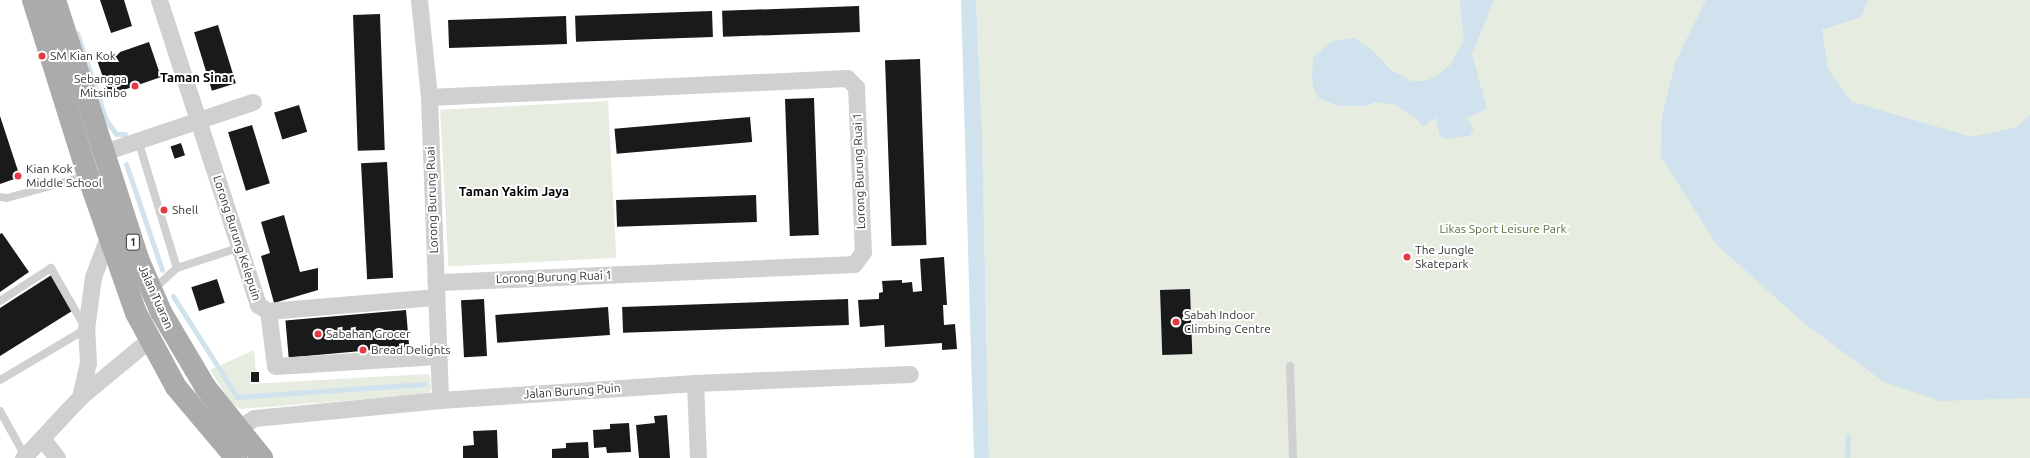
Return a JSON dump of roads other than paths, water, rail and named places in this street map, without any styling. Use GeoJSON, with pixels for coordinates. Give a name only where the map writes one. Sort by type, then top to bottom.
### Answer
{"type":"FeatureCollection","features":[{"type":"Feature","properties":{"kind":"main road","name":"Jalan Tuaran"},"geometry":{"type":"LineString","coordinates":[[33,0],[108,237],[149,340],[176,387],[236,458]]}},
{"type":"Feature","properties":{"kind":"main road","name":"Jalan Tuaran"},"geometry":{"type":"LineString","coordinates":[[55,0],[120,201],[152,291],[176,341],[206,388],[262,458]]}},
{"type":"Feature","properties":{"kind":"main road"},"geometry":{"type":"LineString","coordinates":[[120,201],[123,240],[149,323],[149,340]]}},
{"type":"Feature","properties":{"kind":"street","name":"Lorong Burung Kelepuin"},"geometry":{"type":"LineString","coordinates":[[158,0],[199,120],[238,248],[258,304],[268,311],[436,290]]}},
{"type":"Feature","properties":{"kind":"street","name":"Lorong Burung Ruai"},"geometry":{"type":"LineString","coordinates":[[419,0],[429,97],[440,400]]}},
{"type":"Feature","properties":{"kind":"street","name":"Lorong Burung Ruai 1"},"geometry":{"type":"LineString","coordinates":[[429,97],[847,78],[856,87],[863,252],[854,264],[436,290]]}},
{"type":"Feature","properties":{"kind":"street"},"geometry":{"type":"LineString","coordinates":[[104,152],[253,102]]}},
{"type":"Feature","properties":{"kind":"street"},"geometry":{"type":"LineString","coordinates":[[80,397],[88,364],[86,329],[94,269],[108,237]]}},
{"type":"Feature","properties":{"kind":"street"},"geometry":{"type":"LineString","coordinates":[[268,311],[275,366],[438,356]]}},
{"type":"Feature","properties":{"kind":"street"},"geometry":{"type":"LineString","coordinates":[[86,329],[96,358],[100,362],[125,360]]}},
{"type":"Feature","properties":{"kind":"street"},"geometry":{"type":"LineString","coordinates":[[24,457],[80,397],[149,340]]}},
{"type":"Feature","properties":{"kind":"street","name":"Jalan Burung Puin"},"geometry":{"type":"LineString","coordinates":[[238,429],[254,418],[440,400],[695,383],[910,374]]}},
{"type":"Feature","properties":{"kind":"street"},"geometry":{"type":"LineString","coordinates":[[695,383],[698,458]]}},
{"type":"Feature","properties":{"kind":"street"},"geometry":{"type":"LineString","coordinates":[[42,438],[57,458]]}},
{"type":"Feature","properties":{"kind":"lane"},"geometry":{"type":"LineString","coordinates":[[138,140],[177,268]]}},
{"type":"Feature","properties":{"kind":"lane"},"geometry":{"type":"LineString","coordinates":[[0,197],[7,198],[88,176]]}},
{"type":"Feature","properties":{"kind":"lane"},"geometry":{"type":"LineString","coordinates":[[152,291],[177,268],[238,248]]}},
{"type":"Feature","properties":{"kind":"lane"},"geometry":{"type":"LineString","coordinates":[[0,301],[51,268],[86,329],[0,380]]}},
{"type":"Feature","properties":{"kind":"lane"},"geometry":{"type":"LineString","coordinates":[[1290,366],[1293,458]]}},
{"type":"Feature","properties":{"kind":"lane"},"geometry":{"type":"LineString","coordinates":[[0,411],[24,457]]}},
{"type":"Feature","properties":{"kind":"water"},"geometry":{"type":"Polygon","coordinates":[[[961,0],[976,0],[982,129],[989,458],[974,458],[961,0]]]}},
{"type":"Feature","properties":{"kind":"water"},"geometry":{"type":"Polygon","coordinates":[[[1460,0],[1494,0],[1472,54],[1487,109],[1466,118],[1474,128],[1470,136],[1445,139],[1439,134],[1436,117],[1423,127],[1417,119],[1396,105],[1376,102],[1365,106],[1339,106],[1320,99],[1314,91],[1312,79],[1313,58],[1332,41],[1354,38],[1372,50],[1391,70],[1412,81],[1425,81],[1437,76],[1450,65],[1464,40],[1460,0]]]}},
{"type":"Feature","properties":{"kind":"water"},"geometry":{"type":"Polygon","coordinates":[[[1706,0],[1868,0],[1861,17],[1822,30],[1828,69],[1852,102],[1972,137],[2017,127],[2030,115],[2030,398],[1940,401],[1884,382],[1805,324],[1717,245],[1661,157],[1662,116],[1675,63],[1706,0]]]}},
{"type":"Feature","properties":{"kind":"waterway"},"geometry":{"type":"LineString","coordinates":[[77,33],[106,120],[116,134],[125,134]]}},
{"type":"Feature","properties":{"kind":"waterway"},"geometry":{"type":"LineString","coordinates":[[126,164],[162,270]]}},
{"type":"Feature","properties":{"kind":"waterway"},"geometry":{"type":"LineString","coordinates":[[173,296],[237,397],[425,384]]}},
{"type":"Feature","properties":{"kind":"waterway"},"geometry":{"type":"LineString","coordinates":[[1847,458],[1848,435]]}},
{"type":"Feature","properties":{"kind":"place","name":"SM Kian Kok"},"geometry":{"type":"Point","coordinates":[42,56]}},
{"type":"Feature","properties":{"kind":"place","name":"Sebangga Mitsinbo"},"geometry":{"type":"Point","coordinates":[135,86]}},
{"type":"Feature","properties":{"kind":"place","name":"Kian Kok Middle School"},"geometry":{"type":"Point","coordinates":[18,176]}},
{"type":"Feature","properties":{"kind":"place","name":"Shell"},"geometry":{"type":"Point","coordinates":[164,210]}},
{"type":"Feature","properties":{"kind":"place","name":"The Jungle Skatepark"},"geometry":{"type":"Point","coordinates":[1407,257]}},
{"type":"Feature","properties":{"kind":"place","name":"Sabah Indoor Climbing Centre"},"geometry":{"type":"Point","coordinates":[1176,322]}},
{"type":"Feature","properties":{"kind":"place","name":"Sabahan Grocer"},"geometry":{"type":"Point","coordinates":[318,334]}},
{"type":"Feature","properties":{"kind":"place","name":"Bread Delights"},"geometry":{"type":"Point","coordinates":[363,350]}},
{"type":"Feature","properties":{"kind":"district","name":"Taman Sinar"},"geometry":{"type":"Point","coordinates":[197,77]}},
{"type":"Feature","properties":{"kind":"district","name":"Taman Yakim Jaya"},"geometry":{"type":"Point","coordinates":[514,191]}},
{"type":"Feature","properties":{"kind":"park label","name":"Likas Sport Leisure Park"},"geometry":{"type":"Point","coordinates":[1503,229]}}]}
